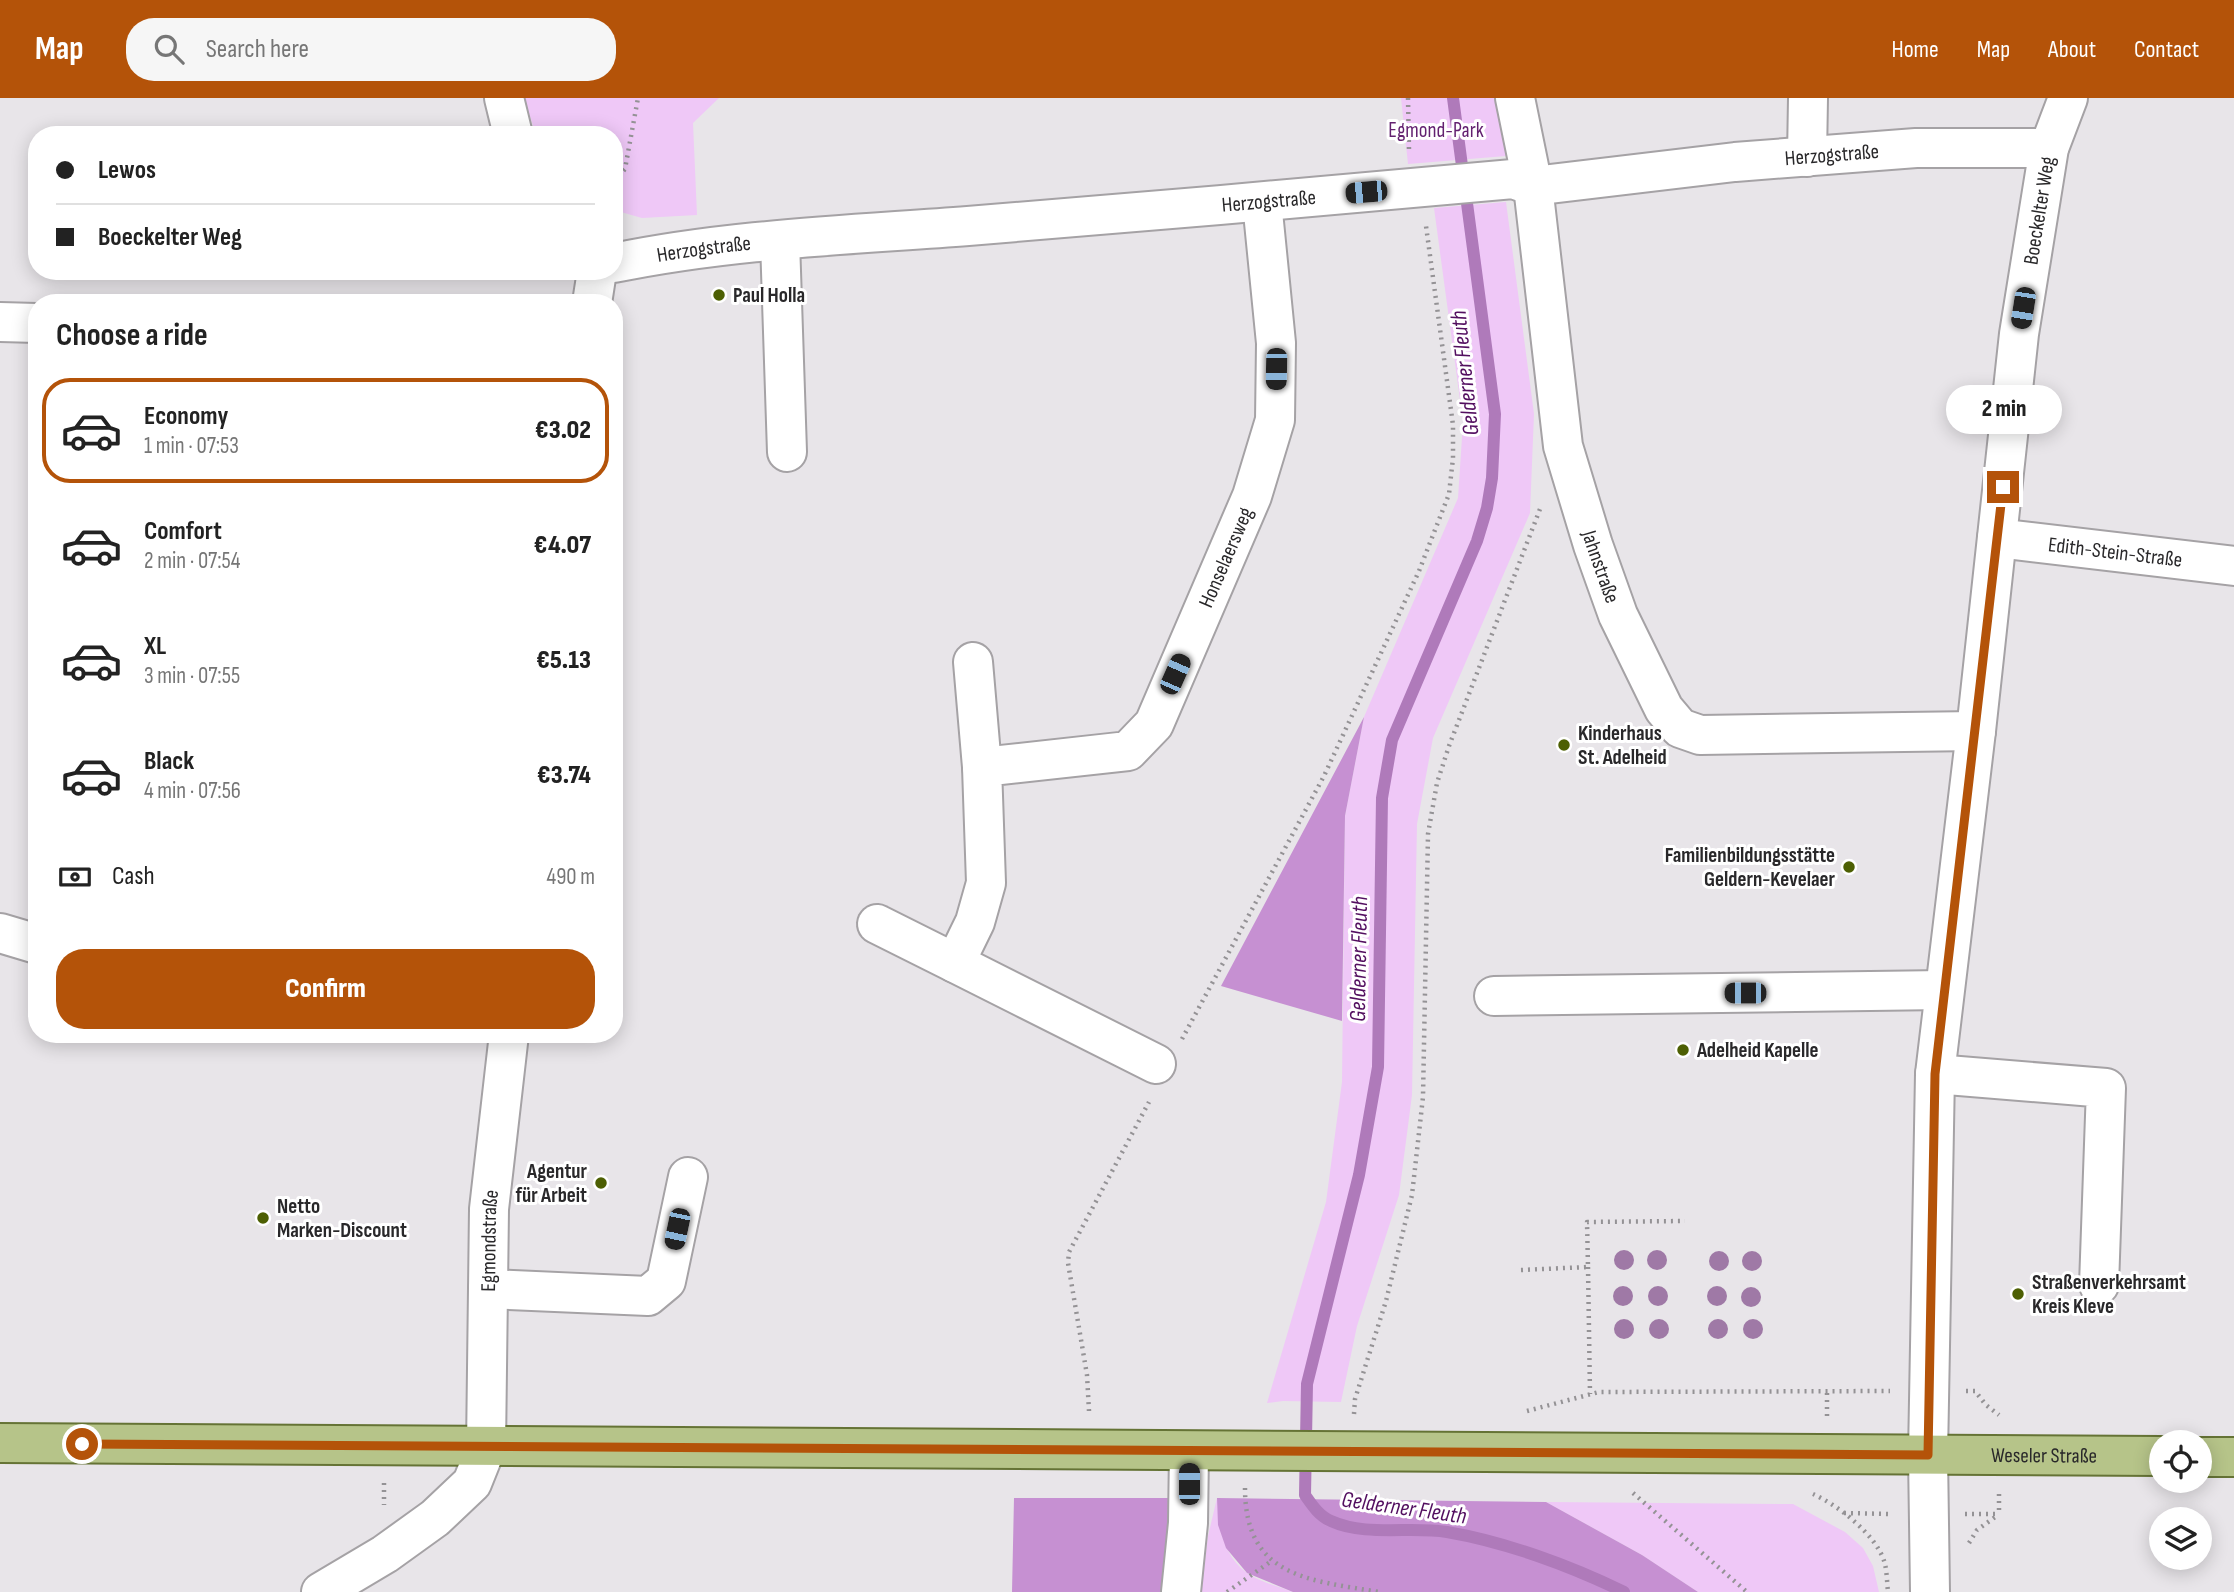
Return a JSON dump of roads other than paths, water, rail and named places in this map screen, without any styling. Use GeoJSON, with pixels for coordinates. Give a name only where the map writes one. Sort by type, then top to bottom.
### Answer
{"type":"FeatureCollection","features":[{"type":"Feature","properties":{"kind":"main road","name":"Weseler Straße"},"geometry":{"type":"LineString","coordinates":[[0,1443],[1267,1452],[1348,1435],[1597,1454],[2149,1456]]}},
{"type":"Feature","properties":{"kind":"main road"},"geometry":{"type":"LineString","coordinates":[[2212,1457],[2234,1457]]}},
{"type":"Feature","properties":{"kind":"street"},"geometry":{"type":"LineString","coordinates":[[504,98],[511,126]]}},
{"type":"Feature","properties":{"kind":"street","name":"Jahnstraße"},"geometry":{"type":"LineString","coordinates":[[1515,98],[1523,182],[1563,446],[1593,545],[1618,615],[1664,709],[1680,728],[1700,735],[1976,731]]}},
{"type":"Feature","properties":{"kind":"street"},"geometry":{"type":"LineString","coordinates":[[1807,156],[1808,98]]}},
{"type":"Feature","properties":{"kind":"street","name":"Boeckelter Weg"},"geometry":{"type":"LineString","coordinates":[[1930,1592],[1928,1455],[1935,1074],[2019,334],[2049,148],[2068,98]]}},
{"type":"Feature","properties":{"kind":"street","name":"Herzogstraße"},"geometry":{"type":"LineString","coordinates":[[623,261],[665,253],[780,241],[1418,188],[1523,182],[1807,156],[1916,148],[2049,148]]}},
{"type":"Feature","properties":{"kind":"street","name":"Honselaersweg"},"geometry":{"type":"LineString","coordinates":[[982,766],[1128,751],[1154,724],[1252,496],[1275,420],[1276,343],[1262,202]]}},
{"type":"Feature","properties":{"kind":"street"},"geometry":{"type":"LineString","coordinates":[[780,241],[788,452]]}},
{"type":"Feature","properties":{"kind":"street"},"geometry":{"type":"LineString","coordinates":[[0,322],[28,323]]}},
{"type":"Feature","properties":{"kind":"street","name":"Edith-Stein-Straße"},"geometry":{"type":"LineString","coordinates":[[1997,538],[2234,566]]}},
{"type":"Feature","properties":{"kind":"street"},"geometry":{"type":"LineString","coordinates":[[955,963],[975,922],[986,883],[982,766],[973,662]]}},
{"type":"Feature","properties":{"kind":"street"},"geometry":{"type":"LineString","coordinates":[[877,924],[1163,1067]]}},
{"type":"Feature","properties":{"kind":"street"},"geometry":{"type":"LineString","coordinates":[[0,933],[28,941]]}},
{"type":"Feature","properties":{"kind":"street"},"geometry":{"type":"LineString","coordinates":[[1494,996],[1944,989]]}},
{"type":"Feature","properties":{"kind":"street","name":"Egmondstraße"},"geometry":{"type":"LineString","coordinates":[[486,1448],[489,1209],[508,1043]]}},
{"type":"Feature","properties":{"kind":"street"},"geometry":{"type":"LineString","coordinates":[[1935,1074],[2106,1088],[2099,1285]]}},
{"type":"Feature","properties":{"kind":"street"},"geometry":{"type":"LineString","coordinates":[[488,1289],[648,1296],[666,1281],[688,1177]]}},
{"type":"Feature","properties":{"kind":"street"},"geometry":{"type":"LineString","coordinates":[[321,1592],[385,1554],[435,1518],[472,1483],[486,1448]]}},
{"type":"Feature","properties":{"kind":"street"},"geometry":{"type":"LineString","coordinates":[[1181,1592],[1188,1523],[1189,1451]]}},
{"type":"Feature","properties":{"kind":"waterway","name":"Gelderner Fleuth"},"geometry":{"type":"LineString","coordinates":[[1453,98],[1495,414],[1492,478],[1477,541],[1392,740],[1382,798],[1378,1067],[1359,1175],[1307,1384],[1305,1495],[1323,1516],[1345,1526],[1373,1530],[1433,1530],[1469,1536],[1538,1556],[1624,1592]]}},
{"type":"Feature","properties":{"kind":"place","name":"Paul Holla"},"geometry":{"type":"Point","coordinates":[719,295]}},
{"type":"Feature","properties":{"kind":"place","name":"Kinderhaus St. Adelheid"},"geometry":{"type":"Point","coordinates":[1564,745]}},
{"type":"Feature","properties":{"kind":"place","name":"Familienbildungsstätte Geldern-Kevelaer"},"geometry":{"type":"Point","coordinates":[1849,867]}},
{"type":"Feature","properties":{"kind":"place","name":"Adelheid Kapelle"},"geometry":{"type":"Point","coordinates":[1683,1050]}},
{"type":"Feature","properties":{"kind":"place","name":"Agentur für Arbeit"},"geometry":{"type":"Point","coordinates":[601,1183]}},
{"type":"Feature","properties":{"kind":"place","name":"Netto Marken-Discount"},"geometry":{"type":"Point","coordinates":[263,1218]}},
{"type":"Feature","properties":{"kind":"place","name":"Straßenverkehrsamt Kreis Kleve"},"geometry":{"type":"Point","coordinates":[2018,1294]}},
{"type":"Feature","properties":{"kind":"park label","name":"Egmond-Park"},"geometry":{"type":"Point","coordinates":[1436,130]}}]}
